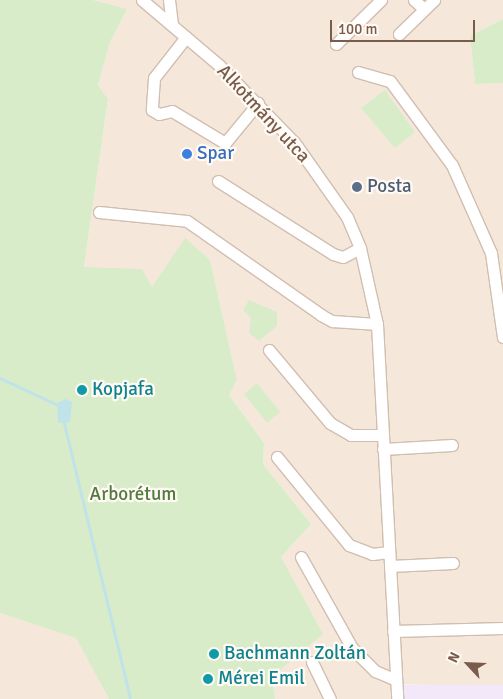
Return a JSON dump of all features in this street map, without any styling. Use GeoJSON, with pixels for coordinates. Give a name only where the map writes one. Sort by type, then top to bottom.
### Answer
{"type":"FeatureCollection","features":[{"type":"Feature","properties":{"kind":"street","name":"Alkotmány utca"},"geometry":{"type":"LineString","coordinates":[[142,0],[186,37],[258,103],[326,185],[360,248],[377,324],[397,699]]}},
{"type":"Feature","properties":{"kind":"street"},"geometry":{"type":"LineString","coordinates":[[169,0],[172,25]]}},
{"type":"Feature","properties":{"kind":"street"},"geometry":{"type":"LineString","coordinates":[[336,44],[381,0]]}},
{"type":"Feature","properties":{"kind":"street"},"geometry":{"type":"LineString","coordinates":[[414,0],[424,9]]}},
{"type":"Feature","properties":{"kind":"street"},"geometry":{"type":"LineString","coordinates":[[399,34],[434,0]]}},
{"type":"Feature","properties":{"kind":"street"},"geometry":{"type":"LineString","coordinates":[[186,37],[154,78],[152,110],[159,114],[172,111],[225,143],[258,103]]}},
{"type":"Feature","properties":{"kind":"street"},"geometry":{"type":"LineString","coordinates":[[358,72],[390,81],[452,165],[491,254],[500,285],[503,337]]}},
{"type":"Feature","properties":{"kind":"street"},"geometry":{"type":"LineString","coordinates":[[218,181],[333,254],[343,257],[360,248]]}},
{"type":"Feature","properties":{"kind":"street"},"geometry":{"type":"LineString","coordinates":[[99,212],[187,221],[326,318],[377,324]]}},
{"type":"Feature","properties":{"kind":"street"},"geometry":{"type":"LineString","coordinates":[[268,350],[330,423],[351,435],[382,435]]}},
{"type":"Feature","properties":{"kind":"street"},"geometry":{"type":"LineString","coordinates":[[383,449],[452,445]]}},
{"type":"Feature","properties":{"kind":"street"},"geometry":{"type":"LineString","coordinates":[[277,457],[349,545],[372,554],[389,552]]}},
{"type":"Feature","properties":{"kind":"street"},"geometry":{"type":"LineString","coordinates":[[301,557],[352,648],[375,671],[396,680]]}},
{"type":"Feature","properties":{"kind":"street"},"geometry":{"type":"LineString","coordinates":[[390,566],[453,563]]}},
{"type":"Feature","properties":{"kind":"street"},"geometry":{"type":"LineString","coordinates":[[394,631],[503,628]]}},
{"type":"Feature","properties":{"kind":"street"},"geometry":{"type":"LineString","coordinates":[[312,662],[330,699]]}},
{"type":"Feature","properties":{"kind":"shaded area"},"geometry":{"type":"Polygon","coordinates":[[[93,0],[503,0],[503,19],[470,36],[475,84],[503,83],[503,699],[436,685],[392,684],[393,699],[275,699],[272,677],[322,634],[281,557],[311,524],[263,464],[264,443],[229,395],[237,380],[210,260],[152,287],[84,267],[108,99],[98,85],[110,42],[126,9],[93,0]]]}},
{"type":"Feature","properties":{"kind":"shaded area"},"geometry":{"type":"Polygon","coordinates":[[[0,613],[76,637],[109,699],[0,699],[0,613]]]}},
{"type":"Feature","properties":{"kind":"shaded area"},"geometry":{"type":"Polygon","coordinates":[[[403,685],[503,685],[503,699],[403,699],[403,685]]]}},
{"type":"Feature","properties":{"kind":"green space","name":"Arborétum"},"geometry":{"type":"Polygon","coordinates":[[[0,0],[93,0],[127,9],[110,42],[98,85],[108,99],[84,267],[142,269],[152,287],[185,238],[210,260],[237,380],[229,395],[264,443],[263,464],[311,524],[281,557],[323,634],[272,677],[275,699],[109,699],[76,638],[0,613],[0,0]]]}},
{"type":"Feature","properties":{"kind":"green space"},"geometry":{"type":"Polygon","coordinates":[[[503,19],[503,83],[475,84],[470,36],[503,19]]]}},
{"type":"Feature","properties":{"kind":"green space"},"geometry":{"type":"Polygon","coordinates":[[[385,90],[415,132],[395,148],[361,108],[385,90]]]}},
{"type":"Feature","properties":{"kind":"green space"},"geometry":{"type":"Polygon","coordinates":[[[249,300],[277,312],[277,326],[259,341],[249,333],[251,318],[243,310],[249,300]]]}},
{"type":"Feature","properties":{"kind":"green space"},"geometry":{"type":"Polygon","coordinates":[[[257,383],[280,412],[267,423],[244,394],[257,383]]]}},
{"type":"Feature","properties":{"kind":"water"},"geometry":{"type":"Polygon","coordinates":[[[66,399],[72,402],[70,422],[58,423],[57,403],[66,399]]]}},
{"type":"Feature","properties":{"kind":"waterway"},"geometry":{"type":"LineString","coordinates":[[0,378],[60,406]]}},
{"type":"Feature","properties":{"kind":"waterway"},"geometry":{"type":"LineString","coordinates":[[63,419],[130,699]]}},
{"type":"Feature","properties":{"kind":"place","name":"Spar"},"geometry":{"type":"Point","coordinates":[187,154]}},
{"type":"Feature","properties":{"kind":"place","name":"Posta"},"geometry":{"type":"Point","coordinates":[357,187]}},
{"type":"Feature","properties":{"kind":"place","name":"Kopjafa"},"geometry":{"type":"Point","coordinates":[82,390]}},
{"type":"Feature","properties":{"kind":"place","name":"Bachmann Zoltán"},"geometry":{"type":"Point","coordinates":[214,654]}},
{"type":"Feature","properties":{"kind":"place","name":"Mérei Emil"},"geometry":{"type":"Point","coordinates":[208,679]}}]}
